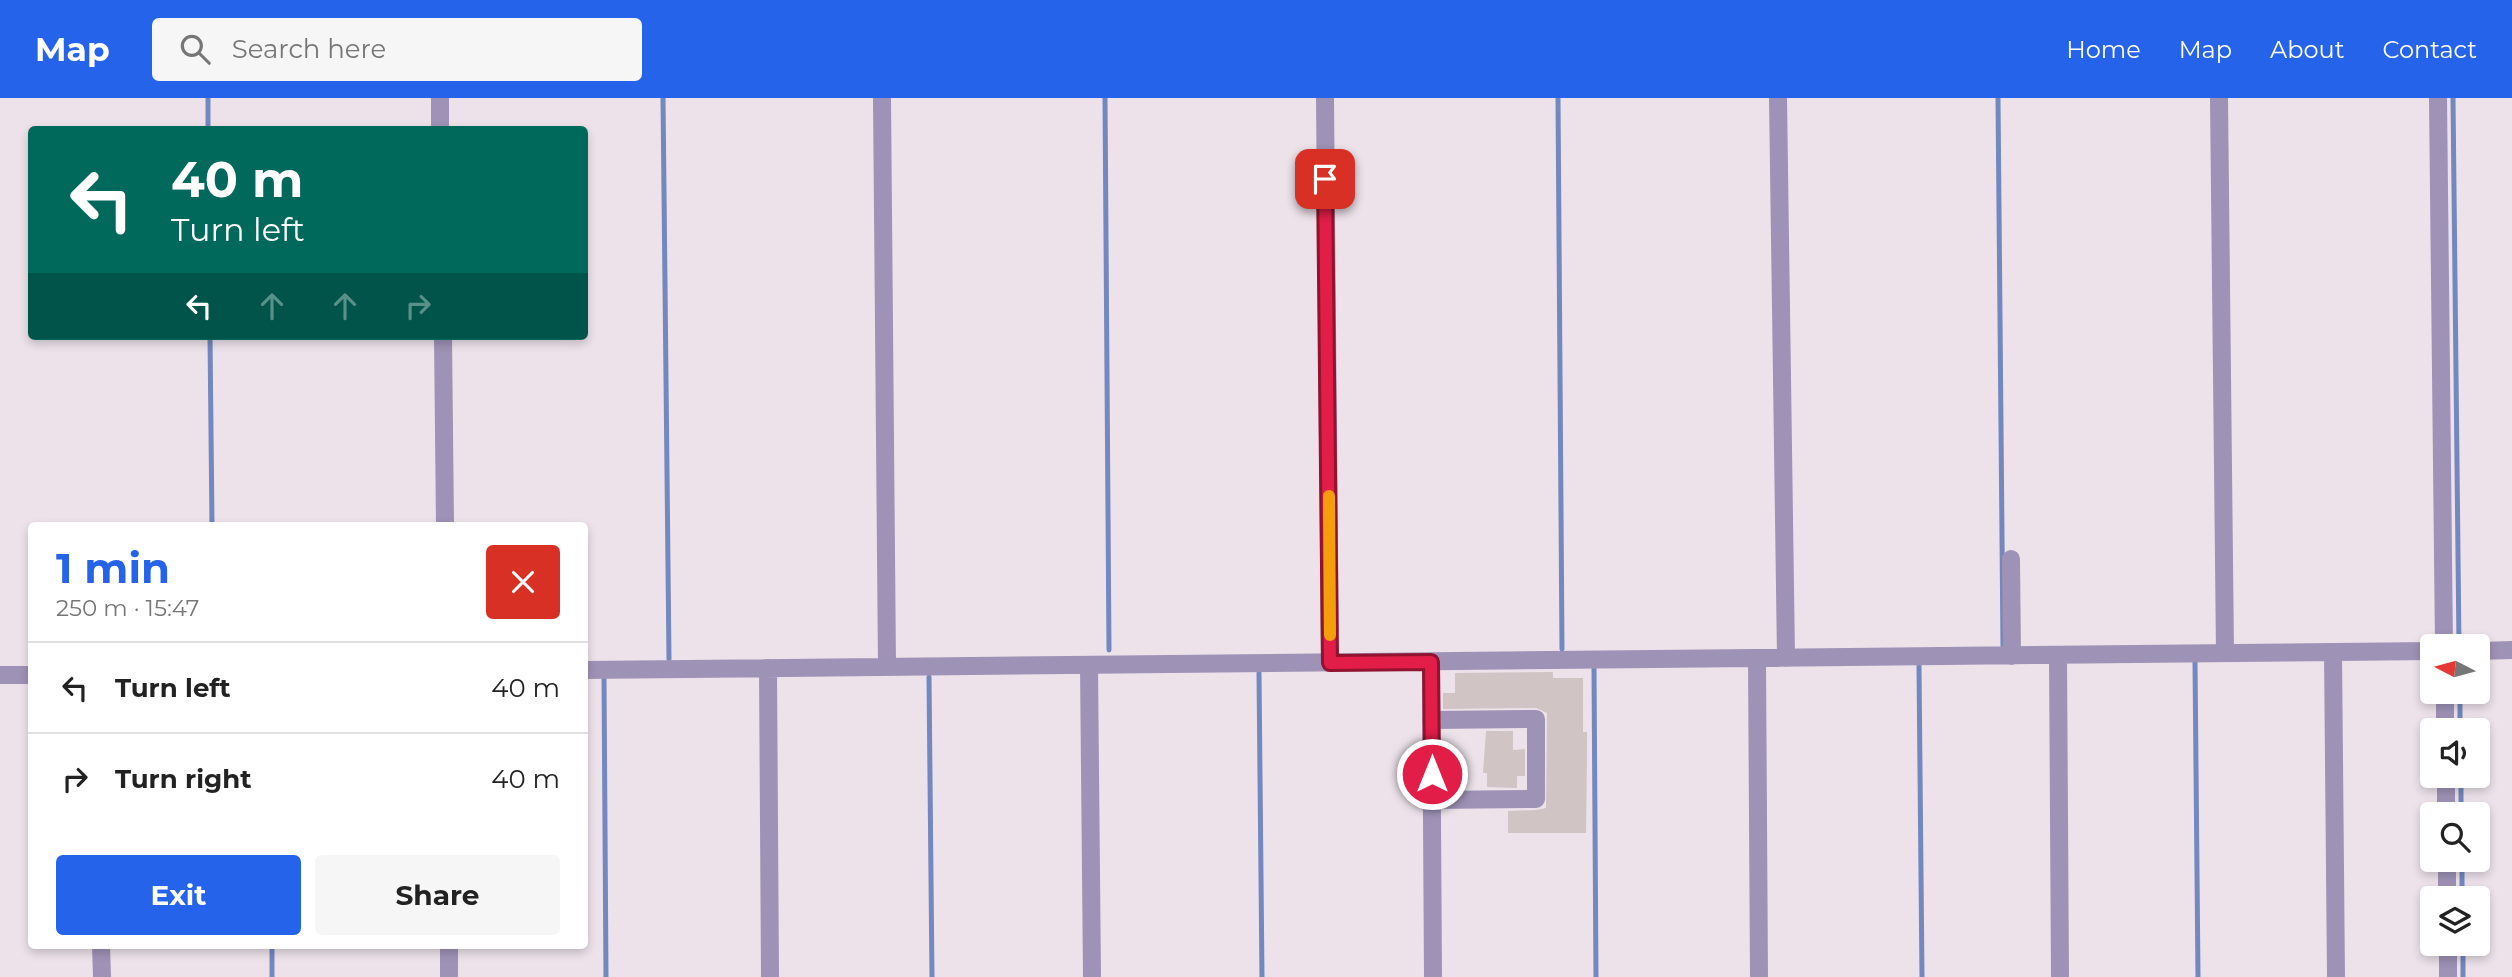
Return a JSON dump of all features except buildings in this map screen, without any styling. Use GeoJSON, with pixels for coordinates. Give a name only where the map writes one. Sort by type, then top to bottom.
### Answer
{"type":"FeatureCollection","features":[{"type":"Feature","properties":{"kind":"street"},"geometry":{"type":"LineString","coordinates":[[440,98],[440,126]]}},
{"type":"Feature","properties":{"kind":"street"},"geometry":{"type":"LineString","coordinates":[[882,98],[887,667]]}},
{"type":"Feature","properties":{"kind":"street"},"geometry":{"type":"LineString","coordinates":[[1325,98],[1330,663]]}},
{"type":"Feature","properties":{"kind":"street"},"geometry":{"type":"LineString","coordinates":[[1778,98],[1786,658]]}},
{"type":"Feature","properties":{"kind":"street"},"geometry":{"type":"LineString","coordinates":[[2219,98],[2225,653]]}},
{"type":"Feature","properties":{"kind":"street"},"geometry":{"type":"LineString","coordinates":[[2438,98],[2444,634]]}},
{"type":"Feature","properties":{"kind":"street"},"geometry":{"type":"LineString","coordinates":[[443,340],[445,522]]}},
{"type":"Feature","properties":{"kind":"street"},"geometry":{"type":"LineString","coordinates":[[2011,559],[2012,656]]}},
{"type":"Feature","properties":{"kind":"street"},"geometry":{"type":"LineString","coordinates":[[2490,651],[2512,650]]}},
{"type":"Feature","properties":{"kind":"street"},"geometry":{"type":"LineString","coordinates":[[588,670],[2420,651]]}},
{"type":"Feature","properties":{"kind":"street"},"geometry":{"type":"LineString","coordinates":[[2333,652],[2336,977]]}},
{"type":"Feature","properties":{"kind":"street"},"geometry":{"type":"LineString","coordinates":[[2057,655],[2060,977]]}},
{"type":"Feature","properties":{"kind":"street"},"geometry":{"type":"LineString","coordinates":[[1756,658],[1759,977]]}},
{"type":"Feature","properties":{"kind":"street"},"geometry":{"type":"LineString","coordinates":[[1431,662],[1433,977]]}},
{"type":"Feature","properties":{"kind":"street"},"geometry":{"type":"LineString","coordinates":[[1089,665],[1092,977]]}},
{"type":"Feature","properties":{"kind":"street"},"geometry":{"type":"LineString","coordinates":[[768,668],[770,977]]}},
{"type":"Feature","properties":{"kind":"street"},"geometry":{"type":"LineString","coordinates":[[0,675],[28,675]]}},
{"type":"Feature","properties":{"kind":"street"},"geometry":{"type":"LineString","coordinates":[[1431,720],[1536,719],[1536,799],[1432,800]]}},
{"type":"Feature","properties":{"kind":"street"},"geometry":{"type":"LineString","coordinates":[[102,949],[102,977]]}},
{"type":"Feature","properties":{"kind":"street"},"geometry":{"type":"LineString","coordinates":[[449,949],[449,977]]}},
{"type":"Feature","properties":{"kind":"street"},"geometry":{"type":"LineString","coordinates":[[2448,956],[2448,977]]}},
{"type":"Feature","properties":{"kind":"waterway"},"geometry":{"type":"LineString","coordinates":[[208,98],[208,126]]}},
{"type":"Feature","properties":{"kind":"waterway"},"geometry":{"type":"LineString","coordinates":[[663,98],[669,659]]}},
{"type":"Feature","properties":{"kind":"waterway"},"geometry":{"type":"LineString","coordinates":[[1105,98],[1109,650]]}},
{"type":"Feature","properties":{"kind":"waterway"},"geometry":{"type":"LineString","coordinates":[[1558,98],[1562,649]]}},
{"type":"Feature","properties":{"kind":"waterway"},"geometry":{"type":"LineString","coordinates":[[1998,98],[2003,646]]}},
{"type":"Feature","properties":{"kind":"waterway"},"geometry":{"type":"LineString","coordinates":[[2453,98],[2459,634]]}},
{"type":"Feature","properties":{"kind":"waterway"},"geometry":{"type":"LineString","coordinates":[[210,340],[212,522]]}},
{"type":"Feature","properties":{"kind":"waterway"},"geometry":{"type":"LineString","coordinates":[[2195,662],[2198,977]]}},
{"type":"Feature","properties":{"kind":"waterway"},"geometry":{"type":"LineString","coordinates":[[1919,666],[1922,977]]}},
{"type":"Feature","properties":{"kind":"waterway"},"geometry":{"type":"LineString","coordinates":[[1594,669],[1596,977]]}},
{"type":"Feature","properties":{"kind":"waterway"},"geometry":{"type":"LineString","coordinates":[[1259,673],[1262,977]]}},
{"type":"Feature","properties":{"kind":"waterway"},"geometry":{"type":"LineString","coordinates":[[929,677],[932,977]]}},
{"type":"Feature","properties":{"kind":"waterway"},"geometry":{"type":"LineString","coordinates":[[604,679],[606,977]]}},
{"type":"Feature","properties":{"kind":"waterway"},"geometry":{"type":"LineString","coordinates":[[2460,704],[2460,718]]}},
{"type":"Feature","properties":{"kind":"waterway"},"geometry":{"type":"LineString","coordinates":[[2461,788],[2461,802]]}},
{"type":"Feature","properties":{"kind":"waterway"},"geometry":{"type":"LineString","coordinates":[[2462,872],[2462,886]]}},
{"type":"Feature","properties":{"kind":"waterway"},"geometry":{"type":"LineString","coordinates":[[272,949],[272,977]]}},
{"type":"Feature","properties":{"kind":"waterway"},"geometry":{"type":"LineString","coordinates":[[2463,956],[2463,977]]}},
{"type":"Feature","properties":{"kind":"slow traffic"},"geometry":{"type":"LineString","coordinates":[[1329,496],[1330,635]]}},
{"type":"Feature","properties":{"kind":"route"},"geometry":{"type":"LineString","coordinates":[[1325,179],[1330,663],[1431,662],[1432,774]]}}]}
